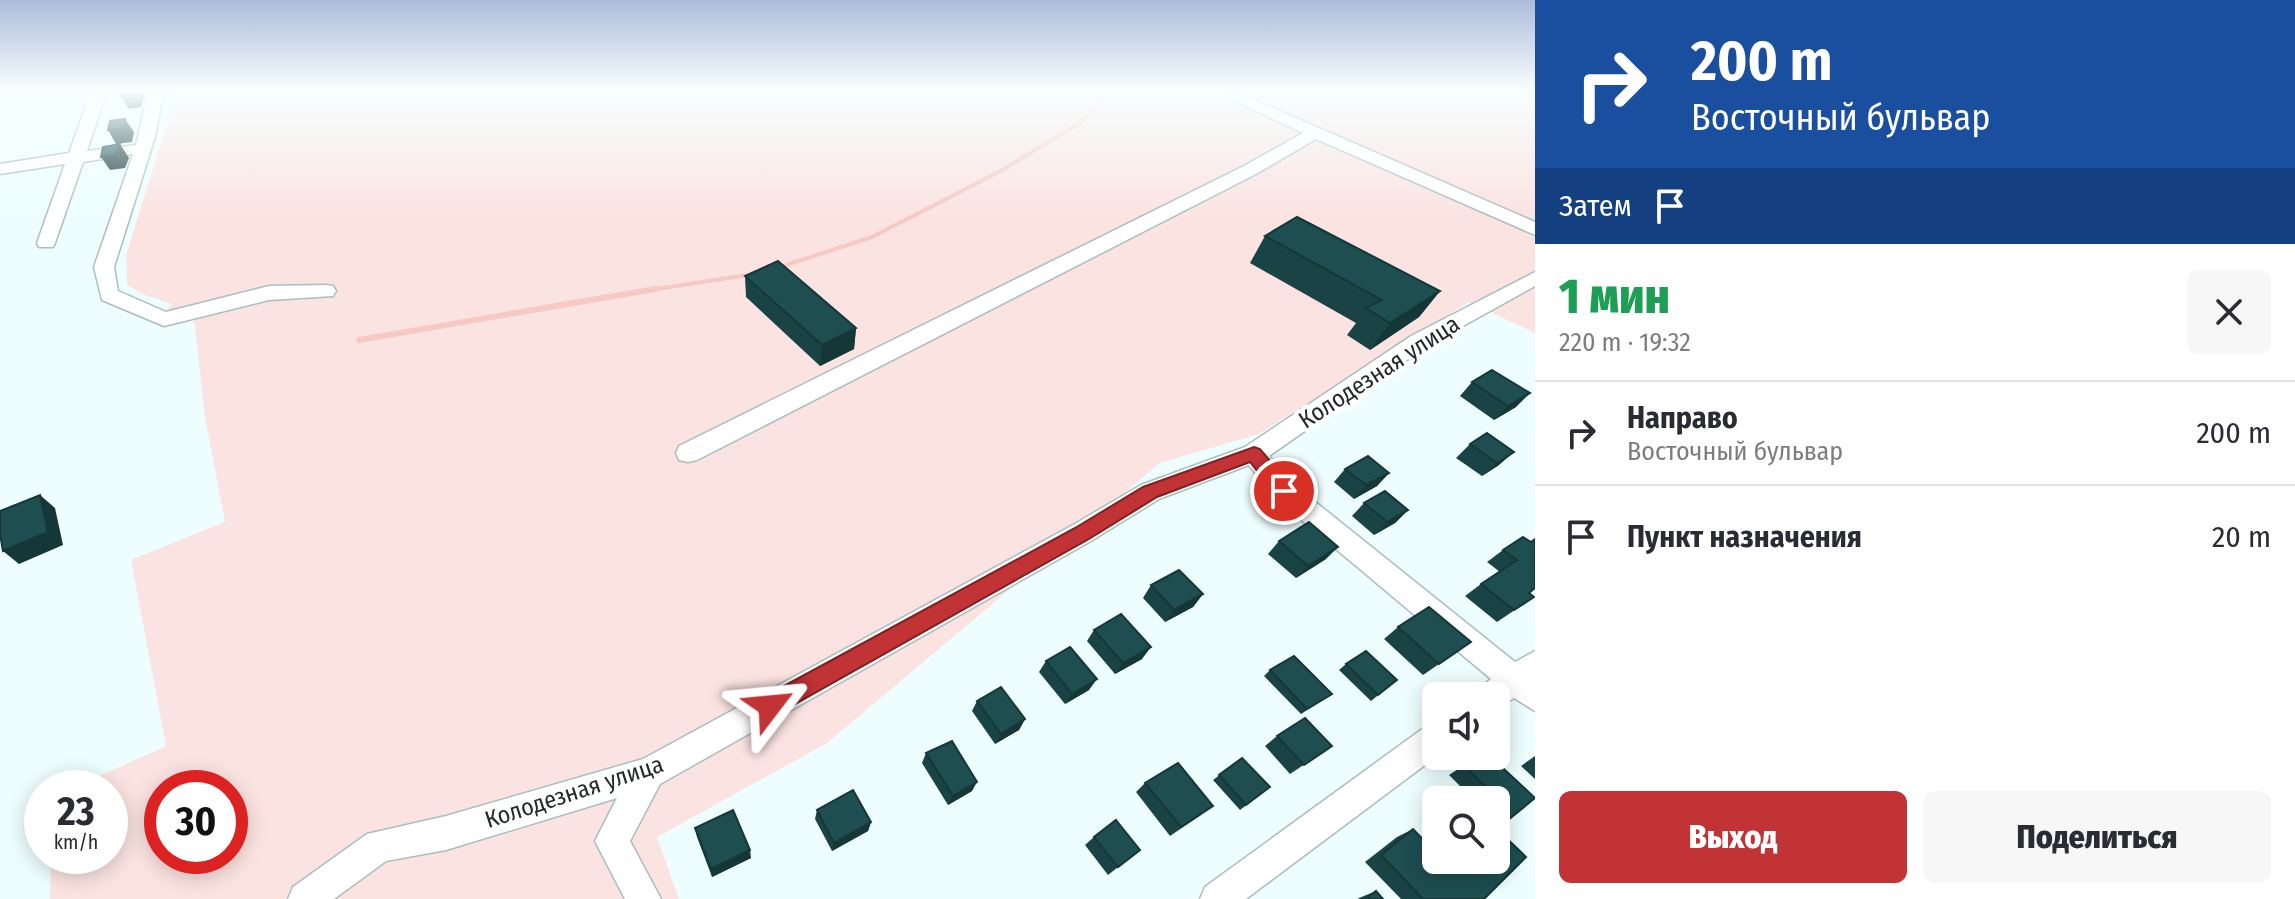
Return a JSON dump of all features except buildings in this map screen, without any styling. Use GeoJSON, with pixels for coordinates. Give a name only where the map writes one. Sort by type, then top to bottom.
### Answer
{"type":"FeatureCollection","features":[{"type":"Feature","properties":{"kind":"street"},"geometry":{"type":"LineString","coordinates":[[46,243],[85,133]]}},
{"type":"Feature","properties":{"kind":"street"},"geometry":{"type":"LineString","coordinates":[[148,133],[104,267],[109,295],[164,319],[269,293],[326,291]]}},
{"type":"Feature","properties":{"kind":"street"},"geometry":{"type":"LineString","coordinates":[[688,453],[1250,170],[1314,133]]}},
{"type":"Feature","properties":{"kind":"street"},"geometry":{"type":"LineString","coordinates":[[1318,133],[1535,229]]}},
{"type":"Feature","properties":{"kind":"street"},"geometry":{"type":"LineString","coordinates":[[0,169],[142,148]]}},
{"type":"Feature","properties":{"kind":"street","name":"Колодезная улица"},"geometry":{"type":"LineString","coordinates":[[305,899],[379,846],[446,833],[649,773],[1082,533],[1150,492],[1254,454],[1419,341],[1535,278]]}},
{"type":"Feature","properties":{"kind":"street"},"geometry":{"type":"LineString","coordinates":[[1254,454],[1284,491],[1519,685]]}},
{"type":"Feature","properties":{"kind":"street"},"geometry":{"type":"LineString","coordinates":[[1217,899],[1422,748]]}},
{"type":"Feature","properties":{"kind":"street"},"geometry":{"type":"LineString","coordinates":[[644,899],[612,841],[649,773]]}},
{"type":"Feature","properties":{"kind":"shaded area"},"geometry":{"type":"Polygon","coordinates":[[[164,133],[1535,133],[1535,333],[1469,302],[1259,434],[1160,463],[827,743],[657,837],[679,899],[50,899],[51,874],[128,874],[128,770],[113,770],[166,746],[131,560],[225,522],[205,417],[194,318],[164,312],[172,304],[142,294],[127,285],[126,256],[164,133]]]}},
{"type":"Feature","properties":{"kind":"waterway"},"geometry":{"type":"LineString","coordinates":[[777,268],[872,237],[997,173],[1063,133]]}},
{"type":"Feature","properties":{"kind":"waterway"},"geometry":{"type":"LineString","coordinates":[[647,290],[754,274]]}},
{"type":"Feature","properties":{"kind":"waterway"},"geometry":{"type":"LineString","coordinates":[[647,290],[655,289]]}},
{"type":"Feature","properties":{"kind":"waterway"},"geometry":{"type":"LineString","coordinates":[[359,340],[647,290]]}},
{"type":"Feature","properties":{"kind":"route"},"geometry":{"type":"LineString","coordinates":[[770,706],[1150,492],[1254,454],[1284,491]]}}]}
